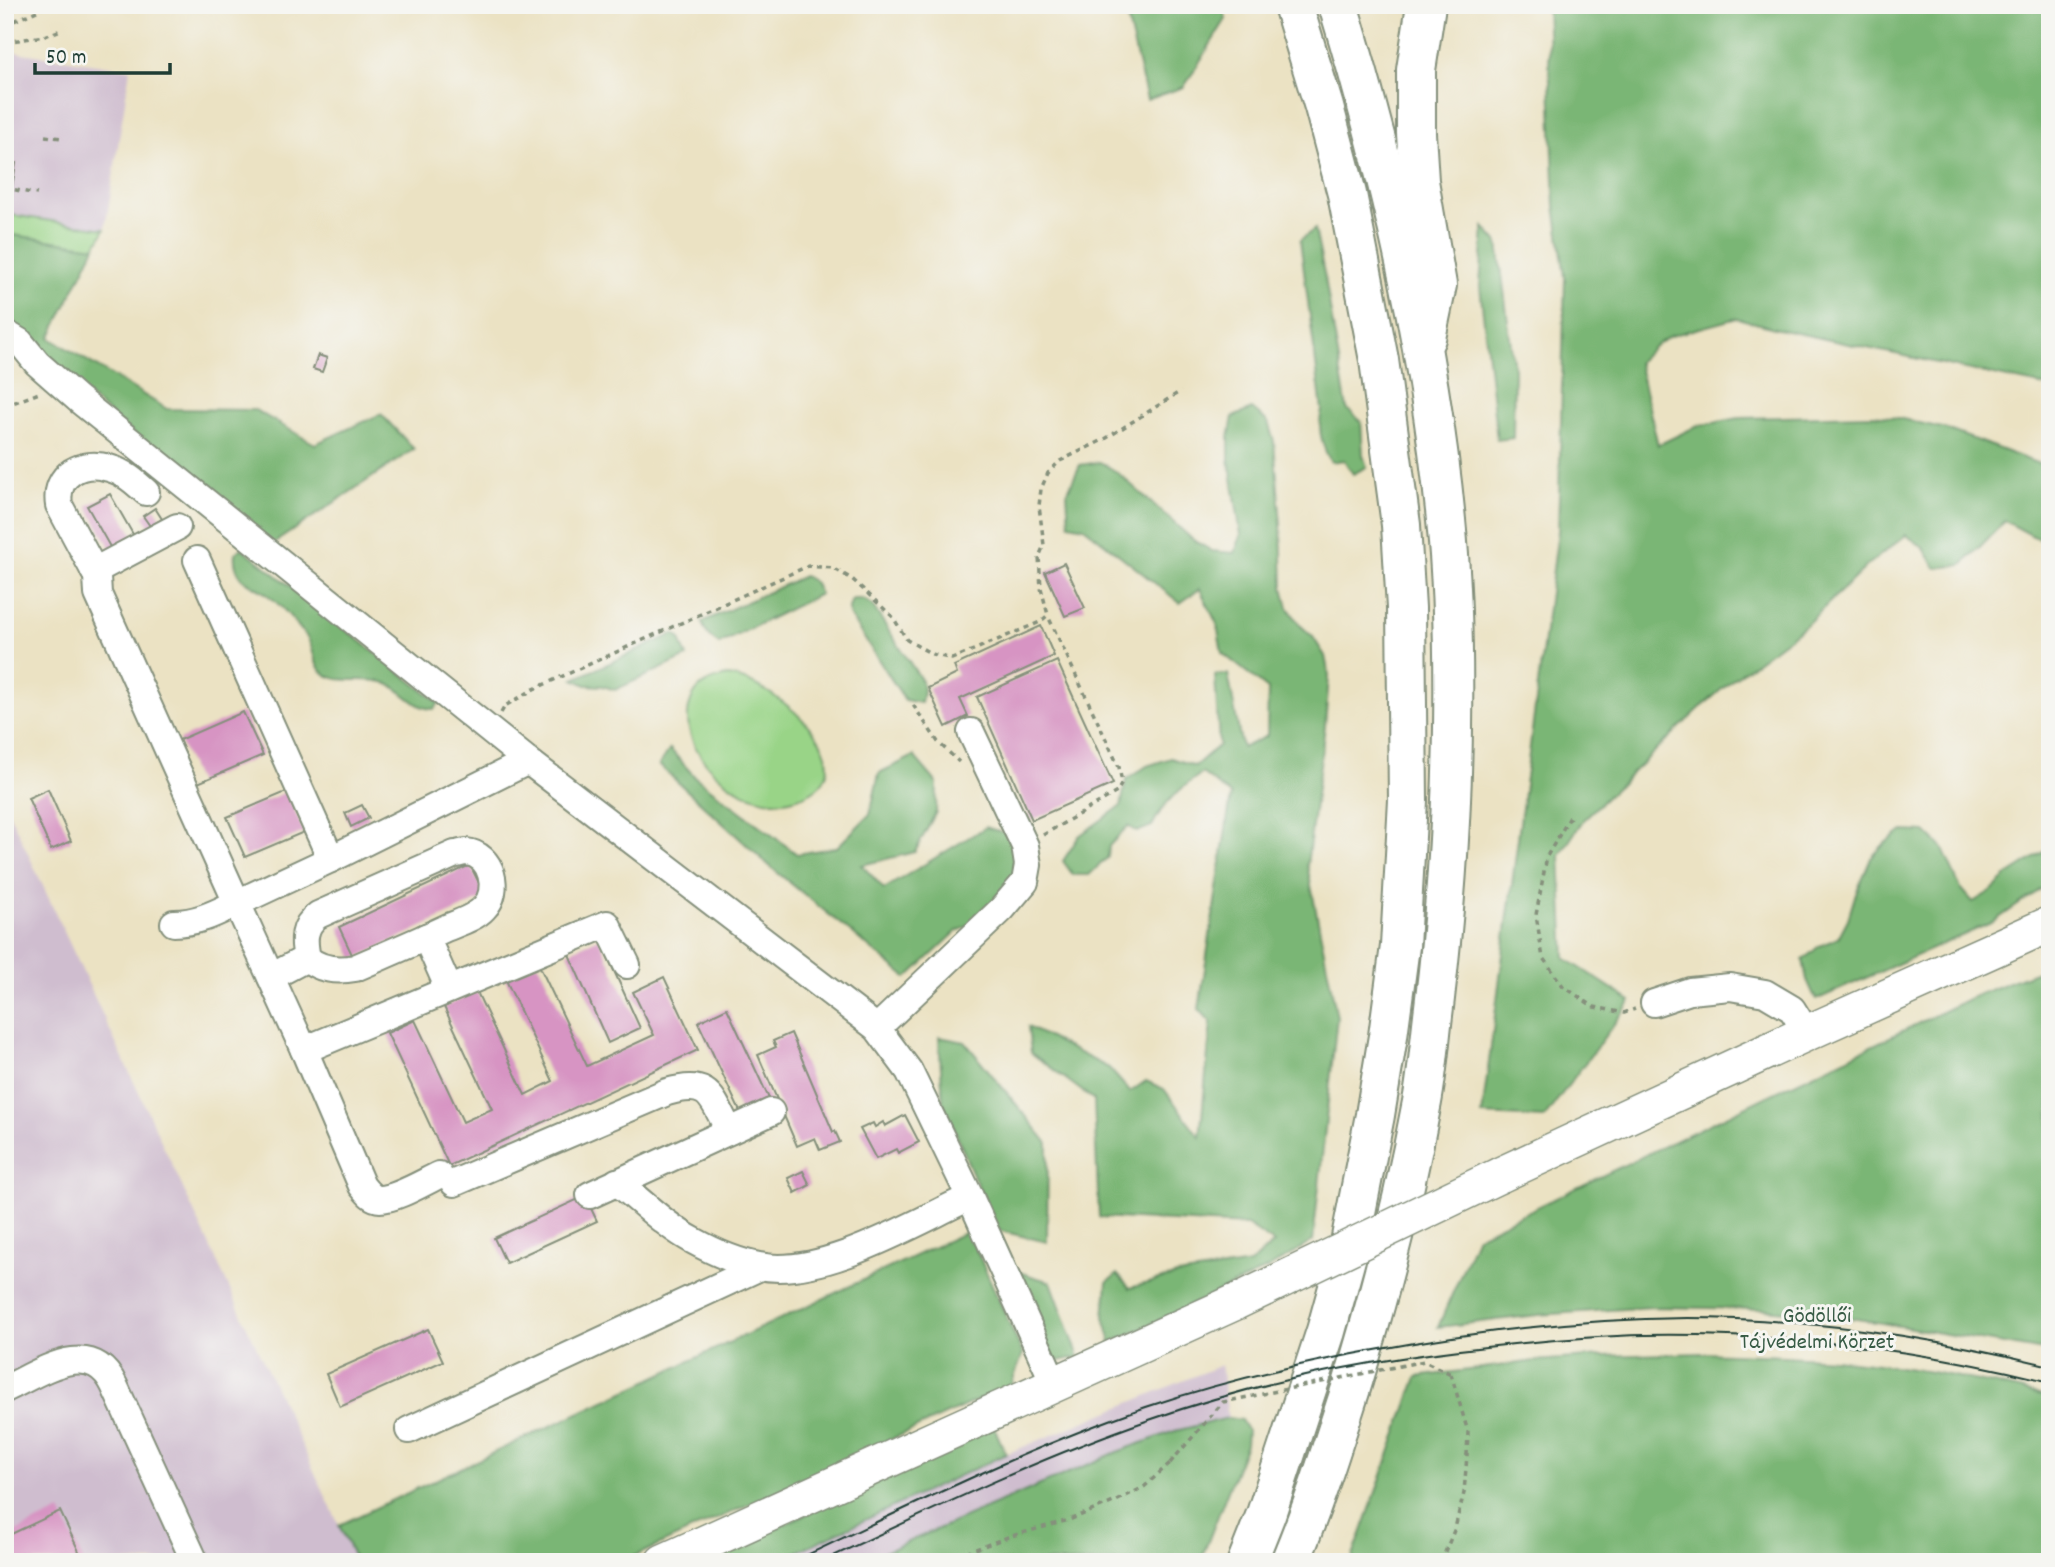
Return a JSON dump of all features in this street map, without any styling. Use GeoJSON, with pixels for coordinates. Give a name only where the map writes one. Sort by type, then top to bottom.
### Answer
{"type":"FeatureCollection","features":[{"type":"Feature","properties":{"kind":"highway"},"geometry":{"type":"LineString","coordinates":[[1247,1562],[1266,1514],[1322,1344],[1349,1248],[1390,1023],[1400,946],[1408,800],[1406,608],[1401,525],[1379,360],[1347,194],[1293,5]]}},
{"type":"Feature","properties":{"kind":"highway"},"geometry":{"type":"LineString","coordinates":[[1290,1562],[1310,1517],[1372,1321],[1423,1098],[1442,942],[1452,802],[1454,681],[1446,521],[1423,350],[1366,96],[1338,5]]}},
{"type":"Feature","properties":{"kind":"highway"},"geometry":{"type":"LineString","coordinates":[[1423,350],[1437,285],[1419,181],[1416,133],[1416,70],[1426,5]]}},
{"type":"Feature","properties":{"kind":"main road"},"geometry":{"type":"LineString","coordinates":[[663,1562],[1236,1302],[1500,1175],[1807,1033],[2050,925]]}},
{"type":"Feature","properties":{"kind":"street"},"geometry":{"type":"LineString","coordinates":[[5,332],[20,342],[37,363],[65,387],[528,761],[877,1028],[909,1071],[970,1197],[1055,1385]]}},
{"type":"Feature","properties":{"kind":"street"},"geometry":{"type":"LineString","coordinates":[[146,492],[117,471],[97,466],[71,471],[64,478],[59,490],[60,505],[94,571],[98,594],[304,1050],[362,1186],[370,1196],[380,1199],[446,1179],[667,1091],[685,1087],[697,1088],[712,1097],[729,1131]]}},
{"type":"Feature","properties":{"kind":"street"},"geometry":{"type":"LineString","coordinates":[[94,571],[177,527]]}},
{"type":"Feature","properties":{"kind":"street"},"geometry":{"type":"LineString","coordinates":[[197,561],[331,859]]}},
{"type":"Feature","properties":{"kind":"street"},"geometry":{"type":"LineString","coordinates":[[877,1028],[1002,909],[1025,882],[1028,865],[1025,846],[971,732]]}},
{"type":"Feature","properties":{"kind":"street"},"geometry":{"type":"LineString","coordinates":[[174,923],[189,923],[202,919],[237,903],[528,761]]}},
{"type":"Feature","properties":{"kind":"street"},"geometry":{"type":"LineString","coordinates":[[466,852],[474,855],[485,864],[492,876],[493,891],[488,905],[474,916],[355,968],[345,970],[321,967],[307,958],[304,948],[305,932],[307,925],[318,915],[455,854],[466,852]]}},
{"type":"Feature","properties":{"kind":"street"},"geometry":{"type":"LineString","coordinates":[[304,1050],[607,924],[627,965]]}},
{"type":"Feature","properties":{"kind":"street"},"geometry":{"type":"LineString","coordinates":[[426,937],[449,989]]}},
{"type":"Feature","properties":{"kind":"street"},"geometry":{"type":"LineString","coordinates":[[271,977],[307,958]]}},
{"type":"Feature","properties":{"kind":"street"},"geometry":{"type":"LineString","coordinates":[[1654,1003],[1690,991],[1730,988],[1765,993],[1792,1009],[1807,1033]]}},
{"type":"Feature","properties":{"kind":"street"},"geometry":{"type":"LineString","coordinates":[[590,1195],[771,1112]]}},
{"type":"Feature","properties":{"kind":"street"},"geometry":{"type":"LineString","coordinates":[[617,1182],[692,1240],[720,1253],[760,1266],[792,1268],[852,1253],[970,1197]]}},
{"type":"Feature","properties":{"kind":"street"},"geometry":{"type":"LineString","coordinates":[[409,1430],[760,1266]]}},
{"type":"Feature","properties":{"kind":"street"},"geometry":{"type":"LineString","coordinates":[[5,1389],[74,1360],[85,1360],[100,1366],[111,1378],[195,1562]]}},
{"type":"Feature","properties":{"kind":"path"},"geometry":{"type":"LineString","coordinates":[[5,25],[50,5]]}},
{"type":"Feature","properties":{"kind":"path"},"geometry":{"type":"LineString","coordinates":[[5,42],[45,36],[61,30]]}},
{"type":"Feature","properties":{"kind":"path"},"geometry":{"type":"LineString","coordinates":[[45,136],[61,138]]}},
{"type":"Feature","properties":{"kind":"path"},"geometry":{"type":"LineString","coordinates":[[5,188],[37,194]]}},
{"type":"Feature","properties":{"kind":"path"},"geometry":{"type":"LineString","coordinates":[[5,406],[54,388],[65,387]]}},
{"type":"Feature","properties":{"kind":"path"},"geometry":{"type":"LineString","coordinates":[[1040,837],[1117,792],[1122,783],[1119,767],[1048,615],[1041,588],[1039,557],[1044,545],[1039,506],[1041,489],[1048,473],[1059,461],[1105,439],[1181,391]]}},
{"type":"Feature","properties":{"kind":"path"},"geometry":{"type":"LineString","coordinates":[[489,728],[505,706],[534,689],[808,566],[833,568],[852,579],[893,617],[907,640],[932,654],[952,659],[1040,622],[1048,615]]}},
{"type":"Feature","properties":{"kind":"path"},"geometry":{"type":"LineString","coordinates":[[913,705],[937,742],[968,770],[997,785]]}},
{"type":"Feature","properties":{"kind":"path"},"geometry":{"type":"LineString","coordinates":[[1570,817],[1548,856],[1536,915],[1543,958],[1563,986],[1594,1007],[1624,1013],[1654,1003]]}},
{"type":"Feature","properties":{"kind":"path"},"geometry":{"type":"LineString","coordinates":[[949,1562],[952,1558],[1008,1537],[1069,1520],[1144,1487],[1170,1463],[1223,1402],[1424,1361],[1451,1374],[1468,1432],[1464,1493],[1455,1528],[1441,1562]]}},
{"type":"Feature","properties":{"kind":"shaded area"},"geometry":{"type":"Polygon","coordinates":[[[8,51],[130,69],[105,229],[5,214],[5,70],[8,51]]]}},
{"type":"Feature","properties":{"kind":"shaded area"},"geometry":{"type":"Polygon","coordinates":[[[5,804],[339,1525],[356,1562],[5,1562],[5,804]]]}},
{"type":"Feature","properties":{"kind":"shaded area"},"geometry":{"type":"Polygon","coordinates":[[[1221,1365],[1228,1418],[1175,1431],[1117,1452],[861,1562],[775,1562],[1006,1454],[1221,1365]]]}},
{"type":"Feature","properties":{"kind":"green space"},"geometry":{"type":"Polygon","coordinates":[[[1124,5],[1223,5],[1226,19],[1184,87],[1147,100],[1124,5]]]}},
{"type":"Feature","properties":{"kind":"green space"},"geometry":{"type":"Polygon","coordinates":[[[1547,5],[2050,5],[2050,387],[1737,318],[1670,336],[1638,362],[1658,445],[1697,426],[1739,418],[1873,415],[1946,429],[2050,468],[2050,545],[2005,521],[1962,565],[1936,568],[1923,547],[1906,535],[1868,565],[1806,625],[1732,680],[1584,819],[1560,855],[1565,958],[1631,1001],[1544,1118],[1482,1115],[1558,531],[1565,277],[1555,206],[1547,5]]]}},
{"type":"Feature","properties":{"kind":"green space"},"geometry":{"type":"Polygon","coordinates":[[[5,214],[105,229],[95,247],[5,234],[5,214]]]}},
{"type":"Feature","properties":{"kind":"green space"},"geometry":{"type":"Polygon","coordinates":[[[1484,227],[1498,243],[1514,369],[1513,438],[1497,440],[1480,286],[1484,227]]]}},
{"type":"Feature","properties":{"kind":"green space"},"geometry":{"type":"Polygon","coordinates":[[[1315,229],[1347,409],[1361,421],[1363,455],[1367,467],[1353,474],[1344,460],[1331,462],[1321,437],[1322,410],[1300,240],[1315,229]]]}},
{"type":"Feature","properties":{"kind":"green space"},"geometry":{"type":"Polygon","coordinates":[[[5,234],[95,247],[50,338],[167,409],[255,410],[315,444],[381,414],[414,449],[268,547],[5,326],[5,234]]]}},
{"type":"Feature","properties":{"kind":"green space"},"geometry":{"type":"Polygon","coordinates":[[[1252,409],[1268,422],[1274,442],[1283,587],[1288,607],[1325,656],[1329,676],[1307,865],[1337,1017],[1313,1241],[1269,1268],[1111,1343],[1104,1317],[1107,1282],[1117,1274],[1130,1288],[1177,1275],[1250,1264],[1274,1243],[1247,1225],[1099,1217],[1094,1100],[1031,1053],[1028,1027],[1109,1068],[1130,1092],[1146,1081],[1164,1089],[1200,1137],[1211,1022],[1199,1009],[1231,795],[1202,773],[1173,796],[1152,826],[1137,832],[1128,826],[1109,846],[1108,857],[1089,875],[1073,875],[1063,861],[1079,836],[1121,806],[1126,780],[1147,766],[1171,758],[1195,766],[1219,745],[1215,675],[1228,674],[1242,748],[1267,736],[1268,689],[1222,653],[1217,624],[1200,589],[1180,603],[1084,527],[1069,524],[1067,493],[1080,465],[1100,462],[1117,472],[1192,539],[1212,551],[1235,553],[1241,535],[1229,459],[1229,437],[1233,417],[1252,409]]]}},
{"type":"Feature","properties":{"kind":"green space"},"geometry":{"type":"Polygon","coordinates":[[[242,548],[439,703],[434,709],[427,708],[383,682],[337,679],[325,674],[318,666],[306,636],[292,619],[271,598],[240,575],[235,553],[242,548]]]}},
{"type":"Feature","properties":{"kind":"green space"},"geometry":{"type":"Polygon","coordinates":[[[804,576],[815,583],[820,594],[719,644],[705,629],[702,622],[804,576]]]}},
{"type":"Feature","properties":{"kind":"green space"},"geometry":{"type":"Polygon","coordinates":[[[852,599],[862,599],[872,605],[922,681],[921,703],[905,700],[849,615],[852,599]]]}},
{"type":"Feature","properties":{"kind":"green space"},"geometry":{"type":"Polygon","coordinates":[[[674,634],[679,637],[687,657],[615,690],[586,685],[574,679],[674,634]]]}},
{"type":"Feature","properties":{"kind":"green space"},"geometry":{"type":"Polygon","coordinates":[[[727,676],[748,682],[771,694],[794,711],[813,731],[825,752],[827,772],[817,789],[790,800],[771,801],[751,796],[714,772],[700,756],[691,737],[688,717],[692,698],[704,684],[727,676]]]}},
{"type":"Feature","properties":{"kind":"green space"},"geometry":{"type":"Polygon","coordinates":[[[670,749],[695,777],[797,854],[837,847],[870,814],[879,773],[914,756],[937,783],[936,812],[915,852],[862,865],[884,889],[986,827],[1011,835],[1025,859],[986,919],[957,931],[907,978],[773,869],[659,765],[670,749]]]}},
{"type":"Feature","properties":{"kind":"green space"},"geometry":{"type":"Polygon","coordinates":[[[1903,831],[1926,832],[1942,847],[1960,887],[1973,902],[2050,848],[2050,883],[1993,922],[1816,1000],[1807,980],[1803,960],[1819,946],[1838,938],[1871,858],[1885,843],[1903,831]]]}},
{"type":"Feature","properties":{"kind":"green space"},"geometry":{"type":"Polygon","coordinates":[[[2050,966],[2050,1352],[1825,1314],[1763,1309],[1652,1307],[1538,1315],[1438,1327],[1477,1236],[1979,994],[2050,966]]]}},
{"type":"Feature","properties":{"kind":"green space"},"geometry":{"type":"Polygon","coordinates":[[[939,1037],[965,1042],[1048,1143],[1047,1242],[996,1230],[943,1102],[939,1037]]]}},
{"type":"Feature","properties":{"kind":"green space"},"geometry":{"type":"Polygon","coordinates":[[[968,1231],[1023,1354],[1011,1385],[622,1562],[356,1562],[339,1525],[968,1231]]]}},
{"type":"Feature","properties":{"kind":"green space"},"geometry":{"type":"Polygon","coordinates":[[[1012,1270],[1051,1282],[1079,1357],[1053,1362],[1012,1270]]]}},
{"type":"Feature","properties":{"kind":"green space"},"geometry":{"type":"Polygon","coordinates":[[[1703,1353],[1808,1357],[1869,1363],[1973,1380],[2050,1398],[2050,1562],[1351,1562],[1417,1377],[1535,1361],[1703,1353]]]}},
{"type":"Feature","properties":{"kind":"green space"},"geometry":{"type":"Polygon","coordinates":[[[1228,1418],[1241,1420],[1247,1430],[1246,1444],[1200,1562],[861,1562],[1117,1452],[1175,1431],[1228,1418]]]}},
{"type":"Feature","properties":{"kind":"green space"},"geometry":{"type":"Polygon","coordinates":[[[994,1427],[1006,1454],[775,1562],[703,1562],[994,1427]]]}},
{"type":"Feature","properties":{"kind":"building"},"geometry":{"type":"Polygon","coordinates":[[[5,161],[16,163],[12,187],[5,186],[5,161]]]}},
{"type":"Feature","properties":{"kind":"building"},"geometry":{"type":"Polygon","coordinates":[[[318,355],[327,358],[322,372],[313,369],[318,355]]]}},
{"type":"Feature","properties":{"kind":"building"},"geometry":{"type":"Polygon","coordinates":[[[110,494],[138,543],[115,556],[87,506],[110,494]]]}},
{"type":"Feature","properties":{"kind":"building"},"geometry":{"type":"Polygon","coordinates":[[[155,508],[162,519],[150,526],[143,516],[155,508]]]}},
{"type":"Feature","properties":{"kind":"building"},"geometry":{"type":"Polygon","coordinates":[[[1064,563],[1085,608],[1065,616],[1045,572],[1064,563]]]}},
{"type":"Feature","properties":{"kind":"building"},"geometry":{"type":"Polygon","coordinates":[[[1041,626],[1054,656],[960,699],[968,716],[946,727],[928,688],[957,674],[954,666],[1041,626]]]}},
{"type":"Feature","properties":{"kind":"building"},"geometry":{"type":"Polygon","coordinates":[[[1057,661],[1113,784],[1032,820],[977,697],[1057,661]]]}},
{"type":"Feature","properties":{"kind":"building"},"geometry":{"type":"Polygon","coordinates":[[[243,712],[263,755],[198,783],[179,740],[243,712]]]}},
{"type":"Feature","properties":{"kind":"building"},"geometry":{"type":"Polygon","coordinates":[[[48,789],[71,841],[51,850],[28,798],[48,789]]]}},
{"type":"Feature","properties":{"kind":"building"},"geometry":{"type":"Polygon","coordinates":[[[286,792],[304,832],[245,857],[227,817],[286,792]]]}},
{"type":"Feature","properties":{"kind":"building"},"geometry":{"type":"Polygon","coordinates":[[[362,805],[369,818],[351,827],[345,813],[362,805]]]}},
{"type":"Feature","properties":{"kind":"building"},"geometry":{"type":"Polygon","coordinates":[[[470,865],[486,897],[354,959],[339,927],[470,865]]]}},
{"type":"Feature","properties":{"kind":"building"},"geometry":{"type":"Polygon","coordinates":[[[599,938],[640,1028],[608,1043],[568,952],[599,938]]]}},
{"type":"Feature","properties":{"kind":"building"},"geometry":{"type":"Polygon","coordinates":[[[538,963],[587,1066],[654,1035],[633,992],[664,977],[698,1050],[449,1166],[387,1033],[415,1020],[463,1122],[492,1109],[444,1007],[477,992],[525,1095],[553,1081],[505,978],[538,963]]]}},
{"type":"Feature","properties":{"kind":"building"},"geometry":{"type":"Polygon","coordinates":[[[727,1008],[772,1105],[743,1118],[698,1022],[727,1008]]]}},
{"type":"Feature","properties":{"kind":"building"},"geometry":{"type":"Polygon","coordinates":[[[791,1033],[833,1132],[835,1131],[840,1142],[820,1150],[815,1138],[797,1146],[758,1055],[776,1047],[773,1041],[791,1033]]]}},
{"type":"Feature","properties":{"kind":"building"},"geometry":{"type":"Polygon","coordinates":[[[905,1115],[919,1142],[898,1153],[896,1149],[876,1159],[860,1129],[873,1123],[875,1127],[883,1122],[885,1126],[905,1115]]]}},
{"type":"Feature","properties":{"kind":"building"},"geometry":{"type":"Polygon","coordinates":[[[803,1171],[810,1185],[795,1193],[788,1178],[803,1171]]]}},
{"type":"Feature","properties":{"kind":"building"},"geometry":{"type":"Polygon","coordinates":[[[585,1196],[597,1221],[506,1263],[494,1238],[585,1196]]]}},
{"type":"Feature","properties":{"kind":"building"},"geometry":{"type":"Polygon","coordinates":[[[428,1329],[443,1361],[340,1407],[326,1374],[428,1329]]]}},
{"type":"Feature","properties":{"kind":"building"},"geometry":{"type":"Polygon","coordinates":[[[60,1511],[84,1562],[5,1562],[5,1537],[60,1511]]]}},
{"type":"Feature","properties":{"kind":"tram line"},"geometry":{"type":"LineString","coordinates":[[792,1562],[1011,1460],[1146,1407],[1288,1368],[1452,1337],[1608,1321],[1687,1318],[1778,1321],[1915,1338],[2050,1366]]}},
{"type":"Feature","properties":{"kind":"tram line"},"geometry":{"type":"LineString","coordinates":[[821,1562],[1024,1469],[1149,1420],[1273,1383],[1400,1358],[1545,1341],[1696,1335],[1849,1345],[1950,1360],[2050,1382]]}},
{"type":"Feature","properties":{"kind":"park label","name":"Gödöllői Tájvédelmi Körzet"},"geometry":{"type":"Point","coordinates":[1817,1330]}}]}
